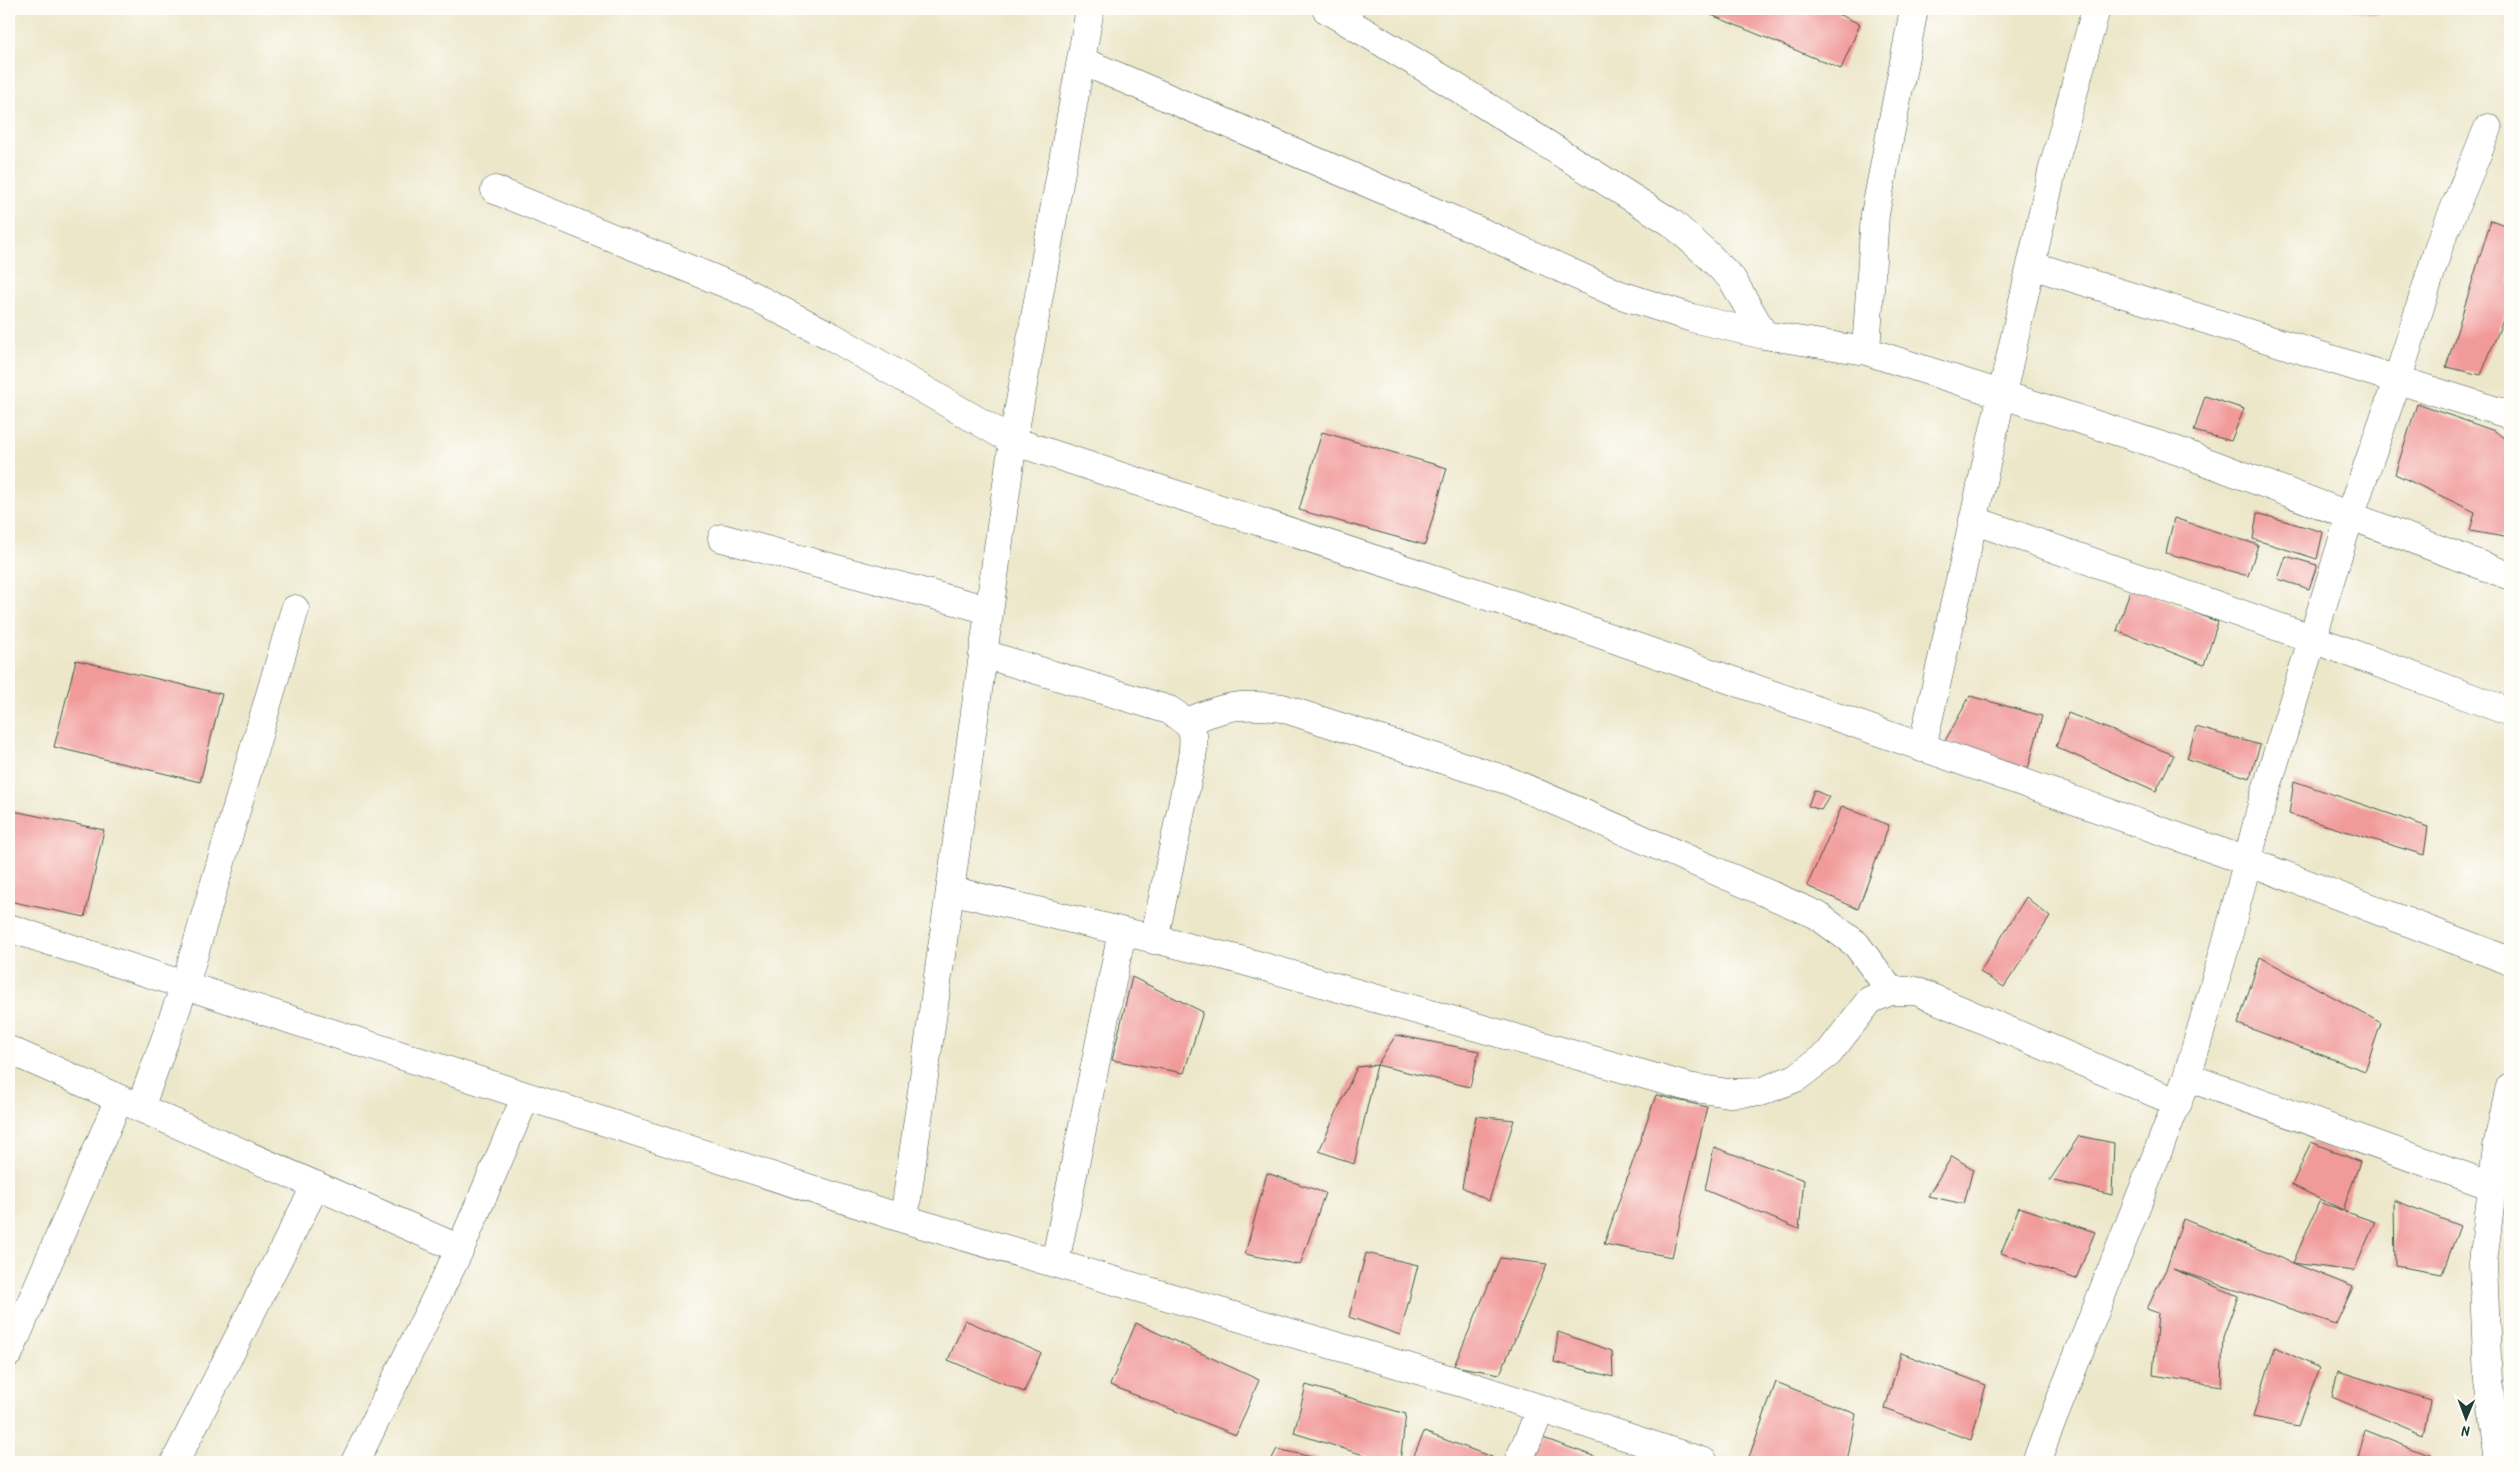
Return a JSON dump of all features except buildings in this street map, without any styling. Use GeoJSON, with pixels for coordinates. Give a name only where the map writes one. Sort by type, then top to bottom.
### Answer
{"type":"FeatureCollection","features":[{"type":"Feature","properties":{"kind":"street"},"geometry":{"type":"LineString","coordinates":[[904,1219],[1013,441],[1090,9]]}},
{"type":"Feature","properties":{"kind":"street"},"geometry":{"type":"LineString","coordinates":[[1326,9],[1445,80],[1672,223],[1732,279],[1764,335]]}},
{"type":"Feature","properties":{"kind":"street"},"geometry":{"type":"LineString","coordinates":[[1866,351],[1875,214],[1914,9]]}},
{"type":"Feature","properties":{"kind":"street"},"geometry":{"type":"LineString","coordinates":[[1922,748],[2052,172],[2096,9]]}},
{"type":"Feature","properties":{"kind":"street"},"geometry":{"type":"LineString","coordinates":[[1082,61],[1477,230],[1618,294],[1692,318],[1764,335],[1866,351],[2178,452],[2510,576]]}},
{"type":"Feature","properties":{"kind":"street"},"geometry":{"type":"LineString","coordinates":[[2036,1462],[2187,1077],[2227,941],[2263,800],[2350,516],[2398,378],[2440,243],[2488,128]]}},
{"type":"Feature","properties":{"kind":"street"},"geometry":{"type":"LineString","coordinates":[[495,190],[739,288],[831,336],[1013,441],[1554,618],[2247,861],[2510,961]]}},
{"type":"Feature","properties":{"kind":"street"},"geometry":{"type":"LineString","coordinates":[[2031,265],[2398,378],[2510,415]]}},
{"type":"Feature","properties":{"kind":"street"},"geometry":{"type":"LineString","coordinates":[[1973,520],[2313,639],[2510,712]]}},
{"type":"Feature","properties":{"kind":"street"},"geometry":{"type":"LineString","coordinates":[[722,538],[989,610]]}},
{"type":"Feature","properties":{"kind":"street"},"geometry":{"type":"LineString","coordinates":[[9,1353],[185,985],[295,609]]}},
{"type":"Feature","properties":{"kind":"street"},"geometry":{"type":"LineString","coordinates":[[984,654],[1169,710],[1187,722],[1195,736],[1192,758],[1154,940]]}},
{"type":"Feature","properties":{"kind":"street"},"geometry":{"type":"LineString","coordinates":[[1187,722],[1218,709],[1248,704],[1282,708],[1509,782],[1817,915],[1856,944],[1891,990]]}},
{"type":"Feature","properties":{"kind":"street"},"geometry":{"type":"LineString","coordinates":[[950,890],[1233,958],[1688,1087],[1728,1093],[1760,1092],[1796,1078],[1829,1053],[1870,1000],[1891,990],[1916,991],[2178,1103]]}},
{"type":"Feature","properties":{"kind":"street"},"geometry":{"type":"LineString","coordinates":[[9,928],[904,1219],[1462,1383],[1704,1462]]}},
{"type":"Feature","properties":{"kind":"street"},"geometry":{"type":"LineString","coordinates":[[1055,1263],[1122,932]]}},
{"type":"Feature","properties":{"kind":"street"},"geometry":{"type":"LineString","coordinates":[[9,1050],[460,1249]]}},
{"type":"Feature","properties":{"kind":"street"},"geometry":{"type":"LineString","coordinates":[[2187,1077],[2492,1186]]}},
{"type":"Feature","properties":{"kind":"street"},"geometry":{"type":"LineString","coordinates":[[2500,1462],[2488,1382],[2483,1263],[2497,1147],[2510,1087]]}},
{"type":"Feature","properties":{"kind":"street"},"geometry":{"type":"LineString","coordinates":[[357,1462],[460,1249],[526,1096]]}},
{"type":"Feature","properties":{"kind":"street"},"geometry":{"type":"LineString","coordinates":[[175,1462],[316,1185]]}},
{"type":"Feature","properties":{"kind":"street"},"geometry":{"type":"LineString","coordinates":[[1518,1462],[1541,1409]]}}]}
